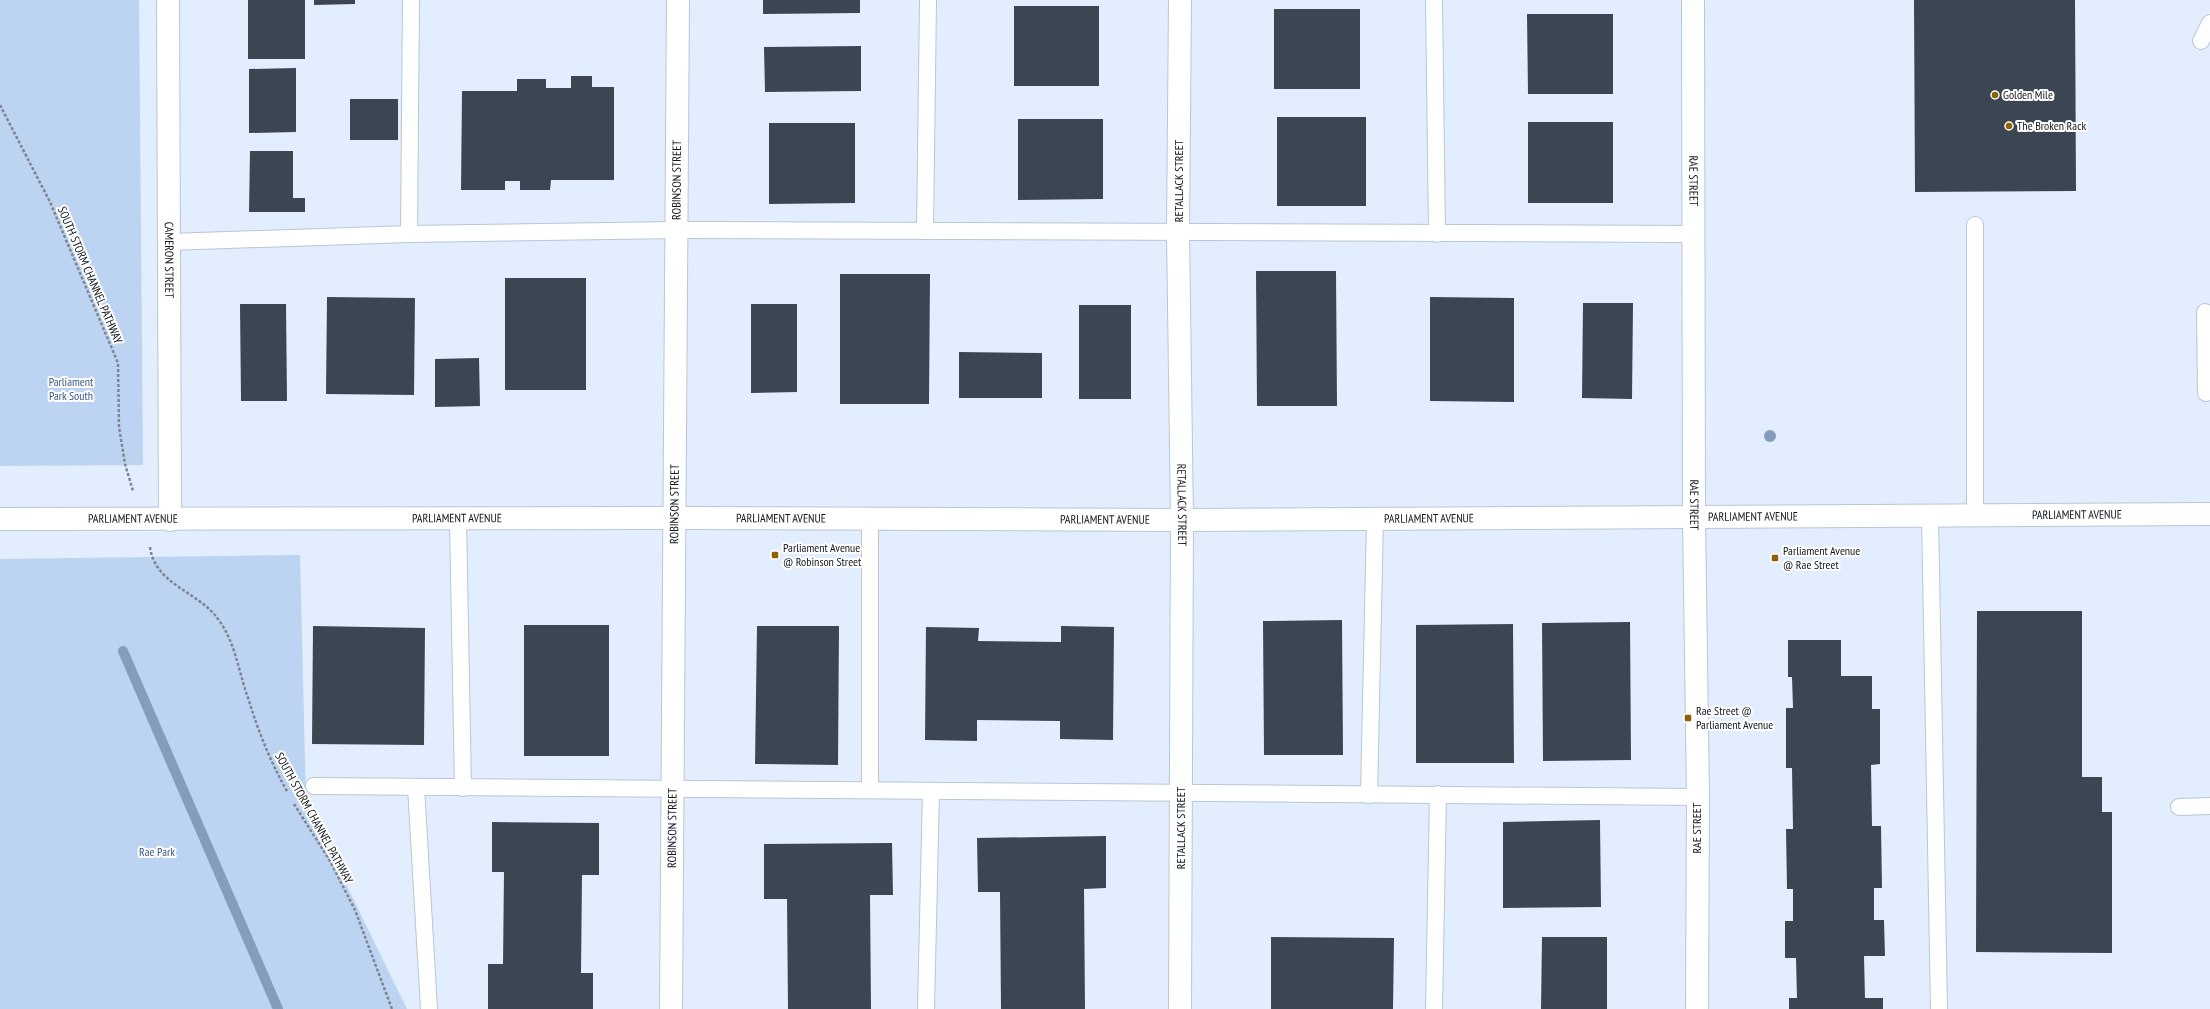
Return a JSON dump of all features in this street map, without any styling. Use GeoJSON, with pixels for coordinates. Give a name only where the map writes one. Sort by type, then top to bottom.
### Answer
{"type":"FeatureCollection","features":[{"type":"Feature","properties":{"kind":"street","name":"CAMERON STREET"},"geometry":{"type":"LineString","coordinates":[[168,0],[170,520]]}},
{"type":"Feature","properties":{"kind":"street","name":"ROBINSON STREET"},"geometry":{"type":"LineString","coordinates":[[671,1009],[671,790],[676,518],[678,0]]}},
{"type":"Feature","properties":{"kind":"street","name":"RETALLACK STREET"},"geometry":{"type":"LineString","coordinates":[[1180,0],[1178,233],[1182,520],[1180,1009]]}},
{"type":"Feature","properties":{"kind":"street","name":"RAE STREET"},"geometry":{"type":"LineString","coordinates":[[1693,0],[1694,518],[1698,797],[1697,1009]]}},
{"type":"Feature","properties":{"kind":"street","name":"PARLIAMENT AVENUE"},"geometry":{"type":"LineString","coordinates":[[0,519],[170,520],[676,518],[1182,520],[2210,514]]}},
{"type":"Feature","properties":{"kind":"lane"},"geometry":{"type":"LineString","coordinates":[[409,234],[411,0]]}},
{"type":"Feature","properties":{"kind":"lane"},"geometry":{"type":"LineString","coordinates":[[925,231],[928,0]]}},
{"type":"Feature","properties":{"kind":"lane"},"geometry":{"type":"LineString","coordinates":[[1434,0],[1437,234]]}},
{"type":"Feature","properties":{"kind":"lane"},"geometry":{"type":"LineString","coordinates":[[2201,41],[2210,23]]}},
{"type":"Feature","properties":{"kind":"lane"},"geometry":{"type":"LineString","coordinates":[[1975,225],[1973,312],[1975,515]]}},
{"type":"Feature","properties":{"kind":"lane"},"geometry":{"type":"LineString","coordinates":[[169,242],[409,234],[677,230],[1693,234]]}},
{"type":"Feature","properties":{"kind":"lane"},"geometry":{"type":"LineString","coordinates":[[2205,312],[2206,393]]}},
{"type":"Feature","properties":{"kind":"lane"},"geometry":{"type":"LineString","coordinates":[[1930,516],[1939,1009]]}},
{"type":"Feature","properties":{"kind":"lane"},"geometry":{"type":"LineString","coordinates":[[458,519],[463,788]]}},
{"type":"Feature","properties":{"kind":"lane"},"geometry":{"type":"LineString","coordinates":[[870,519],[870,790]]}},
{"type":"Feature","properties":{"kind":"lane"},"geometry":{"type":"LineString","coordinates":[[1369,795],[1375,519]]}},
{"type":"Feature","properties":{"kind":"lane"},"geometry":{"type":"LineString","coordinates":[[314,786],[1698,797]]}},
{"type":"Feature","properties":{"kind":"lane"},"geometry":{"type":"LineString","coordinates":[[416,787],[429,1009]]}},
{"type":"Feature","properties":{"kind":"lane"},"geometry":{"type":"LineString","coordinates":[[926,1009],[931,791]]}},
{"type":"Feature","properties":{"kind":"lane"},"geometry":{"type":"LineString","coordinates":[[1434,1009],[1438,794]]}},
{"type":"Feature","properties":{"kind":"lane"},"geometry":{"type":"LineString","coordinates":[[2178,807],[2210,806]]}},
{"type":"Feature","properties":{"kind":"path","name":"SOUTH STORM CHANNEL PATHWAY"},"geometry":{"type":"LineString","coordinates":[[0,105],[50,202],[118,363],[119,427],[126,464]]}},
{"type":"Feature","properties":{"kind":"path","name":"SOUTH STORM CHANNEL PATHWAY"},"geometry":{"type":"LineString","coordinates":[[149,546],[152,561],[166,578],[200,602],[218,619],[230,642],[268,756],[290,796]]}},
{"type":"Feature","properties":{"kind":"path","name":"SOUTH STORM CHANNEL PATHWAY"},"geometry":{"type":"LineString","coordinates":[[293,803],[330,861],[354,910],[392,1009]]}},
{"type":"Feature","properties":{"kind":"green space","name":"Parliament Park South"},"geometry":{"type":"Polygon","coordinates":[[[0,0],[139,0],[143,465],[0,466],[0,0]]]}},
{"type":"Feature","properties":{"kind":"green space","name":"Rae Park"},"geometry":{"type":"Polygon","coordinates":[[[300,555],[306,802],[407,1009],[0,1009],[0,559],[300,555]]]}},
{"type":"Feature","properties":{"kind":"building"},"geometry":{"type":"Polygon","coordinates":[[[248,0],[305,0],[305,59],[248,59],[248,0]]]}},
{"type":"Feature","properties":{"kind":"building"},"geometry":{"type":"Polygon","coordinates":[[[314,0],[355,0],[355,4],[314,5],[314,0]]]}},
{"type":"Feature","properties":{"kind":"building"},"geometry":{"type":"Polygon","coordinates":[[[763,0],[860,0],[860,13],[763,14],[763,0]]]}},
{"type":"Feature","properties":{"kind":"building","name":"Golden Mile"},"geometry":{"type":"Polygon","coordinates":[[[1914,0],[2075,0],[2076,191],[1915,192],[1914,0]]]}},
{"type":"Feature","properties":{"kind":"building"},"geometry":{"type":"Polygon","coordinates":[[[1014,6],[1099,6],[1099,86],[1014,86],[1014,6]]]}},
{"type":"Feature","properties":{"kind":"building"},"geometry":{"type":"Polygon","coordinates":[[[1274,9],[1360,9],[1360,89],[1274,89],[1274,9]]]}},
{"type":"Feature","properties":{"kind":"building"},"geometry":{"type":"Polygon","coordinates":[[[1527,14],[1613,14],[1613,94],[1528,94],[1527,14]]]}},
{"type":"Feature","properties":{"kind":"building"},"geometry":{"type":"Polygon","coordinates":[[[861,46],[861,91],[765,92],[764,47],[861,46]]]}},
{"type":"Feature","properties":{"kind":"building"},"geometry":{"type":"Polygon","coordinates":[[[296,68],[296,132],[249,133],[249,69],[296,68]]]}},
{"type":"Feature","properties":{"kind":"building"},"geometry":{"type":"Polygon","coordinates":[[[571,76],[592,76],[592,87],[614,87],[614,180],[551,180],[550,190],[520,190],[520,181],[505,181],[505,190],[461,190],[462,91],[517,91],[517,79],[546,79],[546,88],[571,88],[571,76]]]}},
{"type":"Feature","properties":{"kind":"building"},"geometry":{"type":"Polygon","coordinates":[[[350,99],[398,99],[398,140],[350,140],[350,99]]]}},
{"type":"Feature","properties":{"kind":"building"},"geometry":{"type":"Polygon","coordinates":[[[1277,117],[1366,117],[1366,206],[1277,206],[1277,117]]]}},
{"type":"Feature","properties":{"kind":"building"},"geometry":{"type":"Polygon","coordinates":[[[1018,119],[1103,119],[1103,199],[1018,200],[1018,119]]]}},
{"type":"Feature","properties":{"kind":"building"},"geometry":{"type":"Polygon","coordinates":[[[1528,122],[1613,122],[1613,203],[1528,203],[1528,122]]]}},
{"type":"Feature","properties":{"kind":"building"},"geometry":{"type":"Polygon","coordinates":[[[769,123],[855,123],[855,203],[769,204],[769,123]]]}},
{"type":"Feature","properties":{"kind":"building"},"geometry":{"type":"Polygon","coordinates":[[[250,151],[293,151],[293,198],[305,198],[305,212],[249,212],[250,151]]]}},
{"type":"Feature","properties":{"kind":"building"},"geometry":{"type":"Polygon","coordinates":[[[1256,271],[1336,271],[1337,406],[1257,406],[1256,271]]]}},
{"type":"Feature","properties":{"kind":"building"},"geometry":{"type":"Polygon","coordinates":[[[840,274],[930,274],[929,404],[840,404],[840,274]]]}},
{"type":"Feature","properties":{"kind":"building"},"geometry":{"type":"Polygon","coordinates":[[[505,278],[586,278],[586,390],[505,390],[505,278]]]}},
{"type":"Feature","properties":{"kind":"building"},"geometry":{"type":"Polygon","coordinates":[[[327,297],[415,298],[414,395],[326,394],[327,297]]]}},
{"type":"Feature","properties":{"kind":"building"},"geometry":{"type":"Polygon","coordinates":[[[1430,297],[1514,298],[1514,402],[1430,401],[1430,297]]]}},
{"type":"Feature","properties":{"kind":"building"},"geometry":{"type":"Polygon","coordinates":[[[1583,303],[1633,303],[1632,399],[1582,398],[1583,303]]]}},
{"type":"Feature","properties":{"kind":"building"},"geometry":{"type":"Polygon","coordinates":[[[240,304],[286,304],[287,401],[241,401],[240,304]]]}},
{"type":"Feature","properties":{"kind":"building"},"geometry":{"type":"Polygon","coordinates":[[[751,304],[797,304],[797,392],[751,393],[751,304]]]}},
{"type":"Feature","properties":{"kind":"building"},"geometry":{"type":"Polygon","coordinates":[[[1079,305],[1131,305],[1131,399],[1079,399],[1079,305]]]}},
{"type":"Feature","properties":{"kind":"building"},"geometry":{"type":"Polygon","coordinates":[[[959,352],[1042,353],[1042,398],[959,398],[959,352]]]}},
{"type":"Feature","properties":{"kind":"building"},"geometry":{"type":"Polygon","coordinates":[[[479,358],[480,406],[435,407],[435,359],[479,358]]]}},
{"type":"Feature","properties":{"kind":"building"},"geometry":{"type":"Polygon","coordinates":[[[1977,611],[2082,611],[2082,777],[2102,777],[2102,812],[2112,812],[2112,953],[1976,952],[1977,611]]]}},
{"type":"Feature","properties":{"kind":"building"},"geometry":{"type":"Polygon","coordinates":[[[1342,620],[1343,755],[1264,755],[1263,621],[1342,620]]]}},
{"type":"Feature","properties":{"kind":"building"},"geometry":{"type":"Polygon","coordinates":[[[1630,622],[1631,760],[1543,761],[1542,623],[1630,622]]]}},
{"type":"Feature","properties":{"kind":"building"},"geometry":{"type":"Polygon","coordinates":[[[1513,624],[1514,763],[1416,763],[1416,625],[1513,624]]]}},
{"type":"Feature","properties":{"kind":"building"},"geometry":{"type":"Polygon","coordinates":[[[524,625],[609,625],[609,756],[524,756],[524,625]]]}},
{"type":"Feature","properties":{"kind":"building"},"geometry":{"type":"Polygon","coordinates":[[[313,626],[425,628],[424,745],[312,744],[313,626]]]}},
{"type":"Feature","properties":{"kind":"building"},"geometry":{"type":"Polygon","coordinates":[[[757,626],[839,626],[838,765],[755,764],[757,626]]]}},
{"type":"Feature","properties":{"kind":"building"},"geometry":{"type":"Polygon","coordinates":[[[1061,626],[1114,627],[1113,740],[1060,739],[1060,721],[977,720],[977,741],[925,740],[926,627],[979,628],[978,641],[1061,642],[1061,626]]]}},
{"type":"Feature","properties":{"kind":"building"},"geometry":{"type":"Polygon","coordinates":[[[1788,640],[1841,640],[1841,676],[1872,676],[1872,709],[1880,709],[1880,764],[1871,765],[1872,826],[1881,826],[1882,888],[1874,888],[1874,920],[1884,920],[1885,956],[1864,956],[1865,998],[1883,998],[1883,1009],[1789,1009],[1789,998],[1797,998],[1796,958],[1785,958],[1785,921],[1793,921],[1793,889],[1787,889],[1786,829],[1793,829],[1792,768],[1786,768],[1786,708],[1793,708],[1792,677],[1788,677],[1788,640]]]}},
{"type":"Feature","properties":{"kind":"building"},"geometry":{"type":"Polygon","coordinates":[[[1600,820],[1601,907],[1503,908],[1503,822],[1600,820]]]}},
{"type":"Feature","properties":{"kind":"building"},"geometry":{"type":"Polygon","coordinates":[[[492,822],[599,823],[599,875],[582,875],[581,973],[593,973],[593,1009],[488,1009],[488,964],[503,964],[504,872],[492,872],[492,822]]]}},
{"type":"Feature","properties":{"kind":"building"},"geometry":{"type":"Polygon","coordinates":[[[1106,836],[1106,888],[1084,889],[1085,1009],[1001,1009],[1000,892],[978,892],[977,838],[1106,836]]]}},
{"type":"Feature","properties":{"kind":"building"},"geometry":{"type":"Polygon","coordinates":[[[892,843],[893,895],[870,895],[871,1009],[788,1009],[787,899],[764,899],[764,844],[892,843]]]}},
{"type":"Feature","properties":{"kind":"building"},"geometry":{"type":"Polygon","coordinates":[[[1271,937],[1394,938],[1393,1009],[1271,1009],[1271,937]]]}},
{"type":"Feature","properties":{"kind":"building"},"geometry":{"type":"Polygon","coordinates":[[[1542,937],[1607,937],[1607,1009],[1541,1009],[1542,937]]]}},
{"type":"Feature","properties":{"kind":"waterway"},"geometry":{"type":"LineString","coordinates":[[123,651],[278,1009]]}},
{"type":"Feature","properties":{"kind":"place","name":"Golden Mile"},"geometry":{"type":"Point","coordinates":[1995,95]}},
{"type":"Feature","properties":{"kind":"place","name":"The Broken Rack"},"geometry":{"type":"Point","coordinates":[2009,126]}},
{"type":"Feature","properties":{"kind":"place","name":"Parliament Avenue @ Robinson Street"},"geometry":{"type":"Point","coordinates":[775,555]}},
{"type":"Feature","properties":{"kind":"place","name":"Parliament Avenue @ Rae Street"},"geometry":{"type":"Point","coordinates":[1775,558]}},
{"type":"Feature","properties":{"kind":"place","name":"Rae Street @ Parliament Avenue"},"geometry":{"type":"Point","coordinates":[1688,718]}}]}
